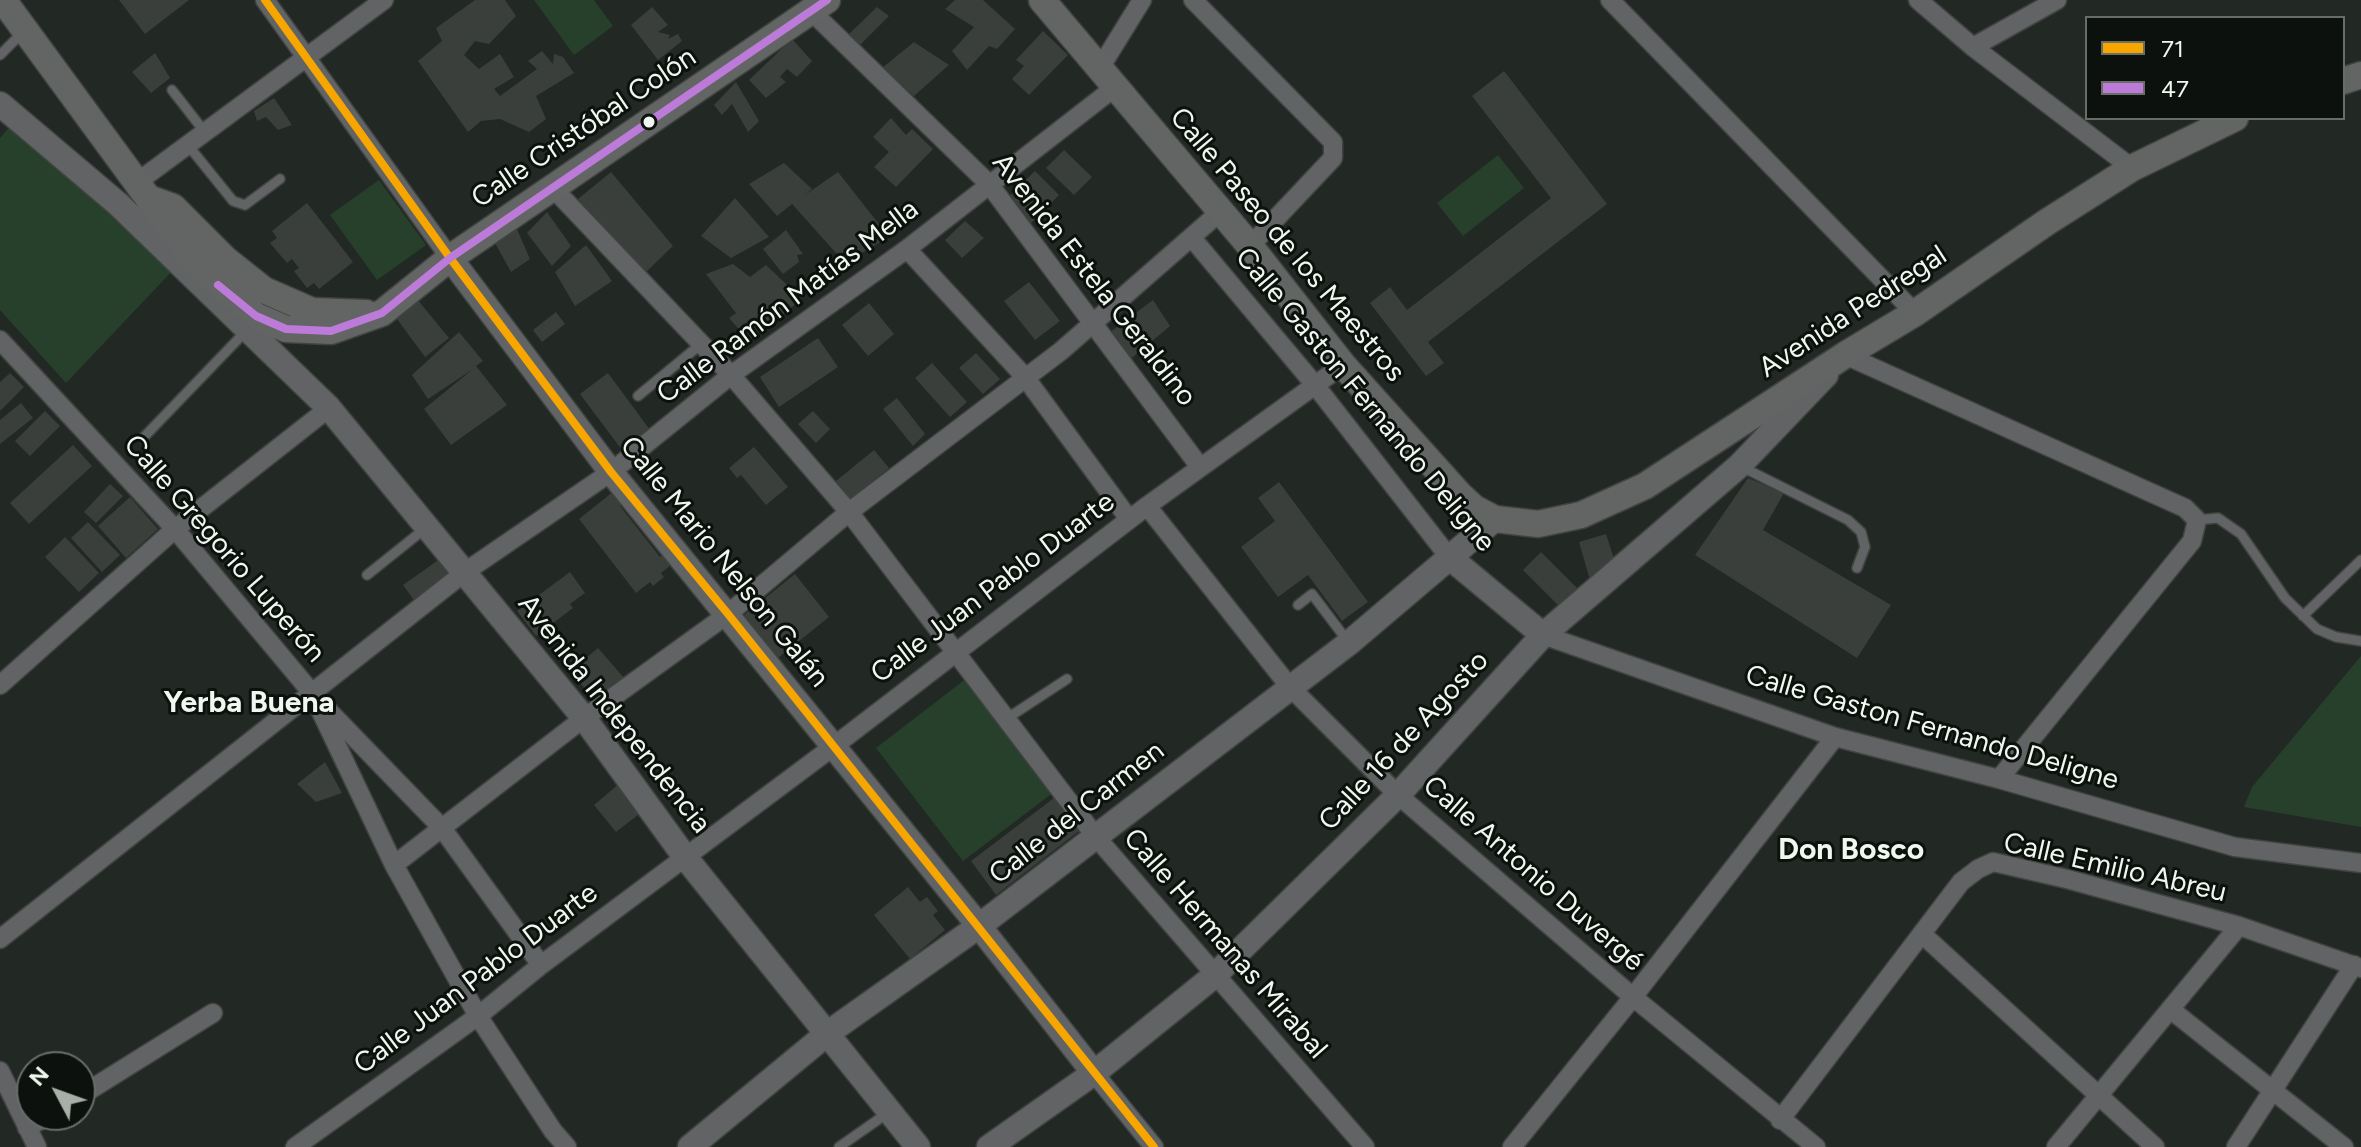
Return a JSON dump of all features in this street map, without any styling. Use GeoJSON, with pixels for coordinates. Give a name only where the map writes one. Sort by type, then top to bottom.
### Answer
{"type":"FeatureCollection","features":[{"type":"Feature","properties":{"kind":"main road"},"geometry":{"type":"LineString","coordinates":[[3,0],[198,266],[252,323]]}},
{"type":"Feature","properties":{"kind":"main road","name":"Calle Paseo de los Maestros"},"geometry":{"type":"LineString","coordinates":[[1042,0],[1250,246],[1343,365],[1459,494],[1474,508],[1495,519]]}},
{"type":"Feature","properties":{"kind":"main road","name":"Calle Cristóbal Colón"},"geometry":{"type":"LineString","coordinates":[[252,323],[286,329],[331,331],[382,313],[450,258],[812,4]]}},
{"type":"Feature","properties":{"kind":"main road","name":"Avenida Pedregal"},"geometry":{"type":"LineString","coordinates":[[1495,519],[1538,524],[1581,515],[1645,486],[1845,355],[1915,313],[2132,168],[2229,120]]}},
{"type":"Feature","properties":{"kind":"main road"},"geometry":{"type":"LineString","coordinates":[[142,190],[173,207],[225,259],[264,290],[312,311],[382,313]]}},
{"type":"Feature","properties":{"kind":"street","name":"Calle Mario Nelson Galán"},"geometry":{"type":"LineString","coordinates":[[265,0],[450,258],[611,472],[1154,1147]]}},
{"type":"Feature","properties":{"kind":"street"},"geometry":{"type":"LineString","coordinates":[[142,190],[187,144],[384,0]]}},
{"type":"Feature","properties":{"kind":"street"},"geometry":{"type":"LineString","coordinates":[[1107,78],[1142,0]]}},
{"type":"Feature","properties":{"kind":"street"},"geometry":{"type":"LineString","coordinates":[[1193,0],[1333,142],[1333,158],[1250,246]]}},
{"type":"Feature","properties":{"kind":"street"},"geometry":{"type":"LineString","coordinates":[[1610,0],[1915,313]]}},
{"type":"Feature","properties":{"kind":"street"},"geometry":{"type":"LineString","coordinates":[[1918,0],[1973,47],[2132,168]]}},
{"type":"Feature","properties":{"kind":"street"},"geometry":{"type":"LineString","coordinates":[[1973,47],[2057,0]]}},
{"type":"Feature","properties":{"kind":"street","name":"Avenida Estela Geraldino"},"geometry":{"type":"LineString","coordinates":[[812,4],[989,184],[1200,467]]}},
{"type":"Feature","properties":{"kind":"street","name":"Calle Ramón Matías Mella"},"geometry":{"type":"LineString","coordinates":[[0,939],[465,572],[611,472],[731,375],[907,249],[989,184],[1107,78]]}},
{"type":"Feature","properties":{"kind":"street","name":"Avenida Independencia"},"geometry":{"type":"LineString","coordinates":[[1,109],[118,204],[252,323],[329,408],[584,718],[685,857],[918,1147]]}},
{"type":"Feature","properties":{"kind":"street","name":"Calle Hermanas Mirabal"},"geometry":{"type":"LineString","coordinates":[[553,188],[731,375],[849,512],[1096,837],[1353,1143]]}},
{"type":"Feature","properties":{"kind":"street"},"geometry":{"type":"LineString","coordinates":[[394,865],[584,718],[728,614],[849,512],[1092,324],[1220,212]]}},
{"type":"Feature","properties":{"kind":"street","name":"Calle Gaston Fernando Deligne"},"geometry":{"type":"LineString","coordinates":[[1192,238],[1315,385],[1449,557],[1543,635],[1835,737],[1999,779],[2235,847],[2361,863]]}},
{"type":"Feature","properties":{"kind":"street"},"geometry":{"type":"LineString","coordinates":[[907,249],[1025,377],[1129,519]]}},
{"type":"Feature","properties":{"kind":"street","name":"Calle Gregorio Luperón"},"geometry":{"type":"LineString","coordinates":[[0,340],[175,529],[312,693],[394,865],[478,1016],[553,1131],[567,1147]]}},
{"type":"Feature","properties":{"kind":"street"},"geometry":{"type":"LineString","coordinates":[[1845,355],[2185,508],[2197,520],[2192,541],[1999,779]]}},
{"type":"Feature","properties":{"kind":"street","name":"Calle 16 de Agosto"},"geometry":{"type":"LineString","coordinates":[[989,1147],[1094,1073],[1214,976],[1398,795],[1543,635],[1739,466],[1845,355]]}},
{"type":"Feature","properties":{"kind":"street","name":"Calle Juan Pablo Duarte"},"geometry":{"type":"LineString","coordinates":[[295,1147],[478,1016],[1129,519],[1343,365]]}},
{"type":"Feature","properties":{"kind":"street"},"geometry":{"type":"LineString","coordinates":[[0,685],[175,529],[329,408]]}},
{"type":"Feature","properties":{"kind":"street","name":"Calle Antonio Duvergé"},"geometry":{"type":"LineString","coordinates":[[1147,506],[1289,686],[1398,795],[1633,997],[1816,1147]]}},
{"type":"Feature","properties":{"kind":"street","name":"Calle del Carmen"},"geometry":{"type":"LineString","coordinates":[[690,1147],[828,1033],[979,926],[1349,643],[1495,519]]}},
{"type":"Feature","properties":{"kind":"street"},"geometry":{"type":"LineString","coordinates":[[312,693],[442,828],[541,965]]}},
{"type":"Feature","properties":{"kind":"street"},"geometry":{"type":"LineString","coordinates":[[1512,1147],[1835,737]]}},
{"type":"Feature","properties":{"kind":"street","name":"Calle Emilio Abreu"},"geometry":{"type":"LineString","coordinates":[[1780,1120],[1961,882],[1993,862],[2239,926],[2358,966]]}},
{"type":"Feature","properties":{"kind":"street"},"geometry":{"type":"LineString","coordinates":[[2056,1147],[2239,926]]}},
{"type":"Feature","properties":{"kind":"street"},"geometry":{"type":"LineString","coordinates":[[1922,934],[2155,1147]]}},
{"type":"Feature","properties":{"kind":"street"},"geometry":{"type":"LineString","coordinates":[[2236,1147],[2358,966]]}},
{"type":"Feature","properties":{"kind":"street"},"geometry":{"type":"LineString","coordinates":[[2170,1009],[2344,1147]]}},
{"type":"Feature","properties":{"kind":"street"},"geometry":{"type":"LineString","coordinates":[[96,1086],[213,1013]]}},
{"type":"Feature","properties":{"kind":"street"},"geometry":{"type":"LineString","coordinates":[[0,1071],[32,1142]]}},
{"type":"Feature","properties":{"kind":"lane"},"geometry":{"type":"LineString","coordinates":[[0,55],[26,29]]}},
{"type":"Feature","properties":{"kind":"lane"},"geometry":{"type":"LineString","coordinates":[[172,90],[204,131]]}},
{"type":"Feature","properties":{"kind":"lane"},"geometry":{"type":"LineString","coordinates":[[187,144],[233,201],[245,205],[280,179]]}},
{"type":"Feature","properties":{"kind":"lane"},"geometry":{"type":"LineString","coordinates":[[143,438],[252,323],[264,290]]}},
{"type":"Feature","properties":{"kind":"lane"},"geometry":{"type":"LineString","coordinates":[[638,396],[701,344]]}},
{"type":"Feature","properties":{"kind":"lane"},"geometry":{"type":"LineString","coordinates":[[1739,466],[1848,520],[1861,532],[1865,547],[1857,568]]}},
{"type":"Feature","properties":{"kind":"lane"},"geometry":{"type":"LineString","coordinates":[[2197,520],[2218,518],[2241,534],[2285,598],[2317,629],[2361,641]]}},
{"type":"Feature","properties":{"kind":"lane"},"geometry":{"type":"LineString","coordinates":[[367,575],[427,527]]}},
{"type":"Feature","properties":{"kind":"lane"},"geometry":{"type":"LineString","coordinates":[[2303,616],[2361,560]]}},
{"type":"Feature","properties":{"kind":"lane"},"geometry":{"type":"LineString","coordinates":[[1298,605],[1312,594],[1349,643]]}},
{"type":"Feature","properties":{"kind":"lane"},"geometry":{"type":"LineString","coordinates":[[1006,719],[1067,679]]}},
{"type":"Feature","properties":{"kind":"lane"},"geometry":{"type":"LineString","coordinates":[[839,1147],[890,1111]]}},
{"type":"Feature","properties":{"kind":"green space"},"geometry":{"type":"Polygon","coordinates":[[[534,0],[594,0],[613,26],[574,55],[534,0]]]}},
{"type":"Feature","properties":{"kind":"green space"},"geometry":{"type":"Polygon","coordinates":[[[10,126],[177,266],[66,383],[0,310],[0,138],[10,126]]]}},
{"type":"Feature","properties":{"kind":"green space"},"geometry":{"type":"Polygon","coordinates":[[[1498,155],[1524,188],[1463,236],[1437,203],[1498,155]]]}},
{"type":"Feature","properties":{"kind":"green space"},"geometry":{"type":"Polygon","coordinates":[[[379,180],[426,245],[377,280],[330,215],[379,180]]]}},
{"type":"Feature","properties":{"kind":"green space"},"geometry":{"type":"Polygon","coordinates":[[[2361,656],[2361,827],[2244,807],[2252,787],[2361,656]]]}},
{"type":"Feature","properties":{"kind":"green space"},"geometry":{"type":"Polygon","coordinates":[[[967,678],[1054,792],[963,861],[876,748],[967,678]]]}},
{"type":"Feature","properties":{"kind":"building"},"geometry":{"type":"Polygon","coordinates":[[[119,0],[189,0],[145,34],[119,0]]]}},
{"type":"Feature","properties":{"kind":"building"},"geometry":{"type":"Polygon","coordinates":[[[475,0],[505,0],[516,16],[489,44],[475,41],[464,55],[479,69],[500,54],[514,77],[494,89],[500,96],[537,69],[528,61],[542,51],[553,64],[554,54],[563,57],[574,73],[536,96],[546,119],[529,132],[500,119],[481,121],[468,132],[418,61],[442,41],[436,28],[475,0]]]}},
{"type":"Feature","properties":{"kind":"building"},"geometry":{"type":"Polygon","coordinates":[[[955,0],[983,0],[1015,29],[997,49],[989,46],[967,70],[952,51],[974,27],[945,9],[955,0]]]}},
{"type":"Feature","properties":{"kind":"building"},"geometry":{"type":"Polygon","coordinates":[[[652,7],[668,25],[658,32],[670,35],[668,39],[678,34],[682,41],[658,60],[631,25],[652,7]]]}},
{"type":"Feature","properties":{"kind":"building"},"geometry":{"type":"Polygon","coordinates":[[[877,7],[889,16],[859,46],[848,35],[877,7]]]}},
{"type":"Feature","properties":{"kind":"building"},"geometry":{"type":"Polygon","coordinates":[[[1043,31],[1068,55],[1029,95],[1012,79],[1024,66],[1016,60],[1043,31]]]}},
{"type":"Feature","properties":{"kind":"building"},"geometry":{"type":"Polygon","coordinates":[[[792,39],[812,61],[797,77],[787,69],[780,77],[786,82],[766,98],[749,80],[792,39]]]}},
{"type":"Feature","properties":{"kind":"building"},"geometry":{"type":"Polygon","coordinates":[[[914,42],[949,65],[914,96],[882,68],[914,42]]]}},
{"type":"Feature","properties":{"kind":"building"},"geometry":{"type":"Polygon","coordinates":[[[155,53],[170,78],[151,93],[132,72],[155,53]]]}},
{"type":"Feature","properties":{"kind":"building"},"geometry":{"type":"Polygon","coordinates":[[[1504,71],[1607,204],[1428,342],[1444,363],[1426,376],[1370,303],[1390,287],[1407,310],[1551,198],[1472,96],[1504,71]]]}},
{"type":"Feature","properties":{"kind":"building"},"geometry":{"type":"Polygon","coordinates":[[[736,82],[759,121],[748,132],[732,104],[722,115],[714,105],[736,82]]]}},
{"type":"Feature","properties":{"kind":"building"},"geometry":{"type":"Polygon","coordinates":[[[274,98],[292,125],[278,130],[266,117],[257,121],[254,111],[274,98]]]}},
{"type":"Feature","properties":{"kind":"building"},"geometry":{"type":"Polygon","coordinates":[[[891,118],[906,135],[912,129],[933,149],[896,187],[874,167],[889,152],[873,137],[891,118]]]}},
{"type":"Feature","properties":{"kind":"building"},"geometry":{"type":"Polygon","coordinates":[[[1064,150],[1092,177],[1074,195],[1046,168],[1064,150]]]}},
{"type":"Feature","properties":{"kind":"building"},"geometry":{"type":"Polygon","coordinates":[[[784,163],[812,189],[805,195],[838,172],[889,237],[845,263],[792,204],[777,216],[749,184],[784,163]]]}},
{"type":"Feature","properties":{"kind":"building"},"geometry":{"type":"Polygon","coordinates":[[[1035,171],[1059,195],[1030,224],[1006,199],[1035,171]]]}},
{"type":"Feature","properties":{"kind":"building"},"geometry":{"type":"Polygon","coordinates":[[[611,172],[673,246],[644,274],[578,199],[611,172]]]}},
{"type":"Feature","properties":{"kind":"building"},"geometry":{"type":"Polygon","coordinates":[[[735,198],[769,237],[731,258],[701,236],[735,198]]]}},
{"type":"Feature","properties":{"kind":"building"},"geometry":{"type":"Polygon","coordinates":[[[307,203],[353,262],[319,289],[314,283],[307,288],[294,271],[299,268],[292,259],[287,263],[270,243],[277,238],[272,231],[307,203]]]}},
{"type":"Feature","properties":{"kind":"building"},"geometry":{"type":"Polygon","coordinates":[[[547,212],[571,246],[552,266],[527,233],[547,212]]]}},
{"type":"Feature","properties":{"kind":"building"},"geometry":{"type":"Polygon","coordinates":[[[965,221],[984,238],[962,258],[945,240],[965,221]]]}},
{"type":"Feature","properties":{"kind":"building"},"geometry":{"type":"Polygon","coordinates":[[[516,227],[530,259],[511,272],[495,243],[516,227]]]}},
{"type":"Feature","properties":{"kind":"building"},"geometry":{"type":"Polygon","coordinates":[[[786,230],[803,254],[797,255],[799,262],[783,274],[763,249],[786,230]]]}},
{"type":"Feature","properties":{"kind":"building"},"geometry":{"type":"Polygon","coordinates":[[[586,245],[612,281],[575,306],[555,272],[586,245]]]}},
{"type":"Feature","properties":{"kind":"building"},"geometry":{"type":"Polygon","coordinates":[[[733,264],[750,277],[766,265],[802,299],[749,341],[729,318],[736,313],[706,274],[733,264]]]}},
{"type":"Feature","properties":{"kind":"building"},"geometry":{"type":"Polygon","coordinates":[[[1029,282],[1060,321],[1035,340],[1004,301],[1029,282]]]}},
{"type":"Feature","properties":{"kind":"building"},"geometry":{"type":"Polygon","coordinates":[[[417,299],[449,338],[425,357],[397,319],[417,299]]]}},
{"type":"Feature","properties":{"kind":"building"},"geometry":{"type":"Polygon","coordinates":[[[1153,300],[1170,326],[1128,361],[1109,333],[1153,300]]]}},
{"type":"Feature","properties":{"kind":"building"},"geometry":{"type":"Polygon","coordinates":[[[869,303],[894,334],[868,356],[842,325],[869,303]]]}},
{"type":"Feature","properties":{"kind":"building"},"geometry":{"type":"Polygon","coordinates":[[[556,312],[565,324],[542,342],[533,330],[556,312]]]}},
{"type":"Feature","properties":{"kind":"building"},"geometry":{"type":"Polygon","coordinates":[[[459,332],[483,361],[476,366],[507,405],[451,445],[424,409],[473,369],[428,399],[412,375],[459,332]]]}},
{"type":"Feature","properties":{"kind":"building"},"geometry":{"type":"Polygon","coordinates":[[[818,338],[838,367],[779,407],[760,377],[818,338]]]}},
{"type":"Feature","properties":{"kind":"building"},"geometry":{"type":"Polygon","coordinates":[[[976,353],[1000,379],[983,394],[959,368],[976,353]]]}},
{"type":"Feature","properties":{"kind":"building"},"geometry":{"type":"Polygon","coordinates":[[[932,363],[967,402],[950,417],[915,378],[932,363]]]}},
{"type":"Feature","properties":{"kind":"building"},"geometry":{"type":"Polygon","coordinates":[[[10,373],[24,387],[0,411],[0,382],[10,373]]]}},
{"type":"Feature","properties":{"kind":"building"},"geometry":{"type":"Polygon","coordinates":[[[608,373],[653,434],[625,454],[580,394],[608,373]]]}},
{"type":"Feature","properties":{"kind":"building"},"geometry":{"type":"Polygon","coordinates":[[[897,398],[925,434],[913,446],[883,409],[897,398]]]}},
{"type":"Feature","properties":{"kind":"building"},"geometry":{"type":"Polygon","coordinates":[[[21,403],[33,418],[0,444],[0,420],[21,403]]]}},
{"type":"Feature","properties":{"kind":"building"},"geometry":{"type":"Polygon","coordinates":[[[45,411],[60,426],[30,456],[15,441],[45,411]]]}},
{"type":"Feature","properties":{"kind":"building"},"geometry":{"type":"Polygon","coordinates":[[[813,411],[830,429],[816,443],[798,424],[813,411]]]}},
{"type":"Feature","properties":{"kind":"building"},"geometry":{"type":"Polygon","coordinates":[[[73,445],[92,466],[29,524],[10,503],[73,445]]]}},
{"type":"Feature","properties":{"kind":"building"},"geometry":{"type":"Polygon","coordinates":[[[754,447],[788,487],[766,505],[741,475],[737,478],[729,468],[754,447]]]}},
{"type":"Feature","properties":{"kind":"building"},"geometry":{"type":"Polygon","coordinates":[[[874,450],[889,468],[851,499],[836,481],[874,450]]]}},
{"type":"Feature","properties":{"kind":"building"},"geometry":{"type":"Polygon","coordinates":[[[1748,478],[1784,493],[1763,530],[1891,605],[1857,658],[1695,555],[1748,478]]]}},
{"type":"Feature","properties":{"kind":"building"},"geometry":{"type":"Polygon","coordinates":[[[1279,482],[1368,602],[1342,621],[1308,575],[1278,597],[1241,547],[1275,521],[1258,498],[1279,482]]]}},
{"type":"Feature","properties":{"kind":"building"},"geometry":{"type":"Polygon","coordinates":[[[110,484],[123,496],[96,523],[84,512],[110,484]]]}},
{"type":"Feature","properties":{"kind":"building"},"geometry":{"type":"Polygon","coordinates":[[[614,491],[624,503],[620,506],[660,557],[663,554],[671,565],[661,573],[664,577],[653,586],[650,582],[636,593],[579,519],[614,491]]]}},
{"type":"Feature","properties":{"kind":"building"},"geometry":{"type":"Polygon","coordinates":[[[130,497],[158,529],[126,558],[98,526],[130,497]]]}},
{"type":"Feature","properties":{"kind":"building"},"geometry":{"type":"Polygon","coordinates":[[[88,522],[120,555],[102,572],[71,538],[88,522]]]}},
{"type":"Feature","properties":{"kind":"building"},"geometry":{"type":"Polygon","coordinates":[[[1606,534],[1618,571],[1590,580],[1579,542],[1606,534]]]}},
{"type":"Feature","properties":{"kind":"building"},"geometry":{"type":"Polygon","coordinates":[[[65,537],[99,573],[79,592],[45,557],[65,537]]]}},
{"type":"Feature","properties":{"kind":"building"},"geometry":{"type":"Polygon","coordinates":[[[1541,552],[1578,589],[1560,607],[1523,570],[1541,552]]]}},
{"type":"Feature","properties":{"kind":"building"},"geometry":{"type":"Polygon","coordinates":[[[447,554],[460,572],[416,603],[403,585],[447,554]]]}},
{"type":"Feature","properties":{"kind":"building"},"geometry":{"type":"Polygon","coordinates":[[[570,572],[585,593],[570,604],[573,608],[536,636],[517,611],[570,572]]]}},
{"type":"Feature","properties":{"kind":"building"},"geometry":{"type":"Polygon","coordinates":[[[795,574],[829,617],[778,658],[744,615],[795,574]]]}},
{"type":"Feature","properties":{"kind":"building"},"geometry":{"type":"Polygon","coordinates":[[[598,648],[625,679],[597,703],[570,671],[598,648]]]}},
{"type":"Feature","properties":{"kind":"building"},"geometry":{"type":"Polygon","coordinates":[[[325,762],[342,793],[316,802],[297,784],[325,762]]]}},
{"type":"Feature","properties":{"kind":"building"},"geometry":{"type":"Polygon","coordinates":[[[620,783],[643,811],[616,832],[594,805],[620,783]]]}},
{"type":"Feature","properties":{"kind":"building"},"geometry":{"type":"Polygon","coordinates":[[[1054,798],[1079,831],[996,895],[971,861],[1054,798]]]}},
{"type":"Feature","properties":{"kind":"building"},"geometry":{"type":"Polygon","coordinates":[[[908,887],[920,902],[927,897],[938,911],[933,915],[945,930],[910,959],[874,915],[908,887]]]}},
{"type":"Feature","properties":{"kind":"transit line","name":"71"},"geometry":{"type":"LineString","coordinates":[[265,0],[450,258],[611,472],[1154,1147]]}},
{"type":"Feature","properties":{"kind":"transit line","name":"47"},"geometry":{"type":"LineString","coordinates":[[218,285],[256,316],[286,329],[331,331],[382,313],[450,258],[827,0]]}},
{"type":"Feature","properties":{"kind":"district","name":"Yerba Buena"},"geometry":{"type":"Point","coordinates":[249,703]}},
{"type":"Feature","properties":{"kind":"district","name":"Don Bosco"},"geometry":{"type":"Point","coordinates":[1851,850]}}]}
